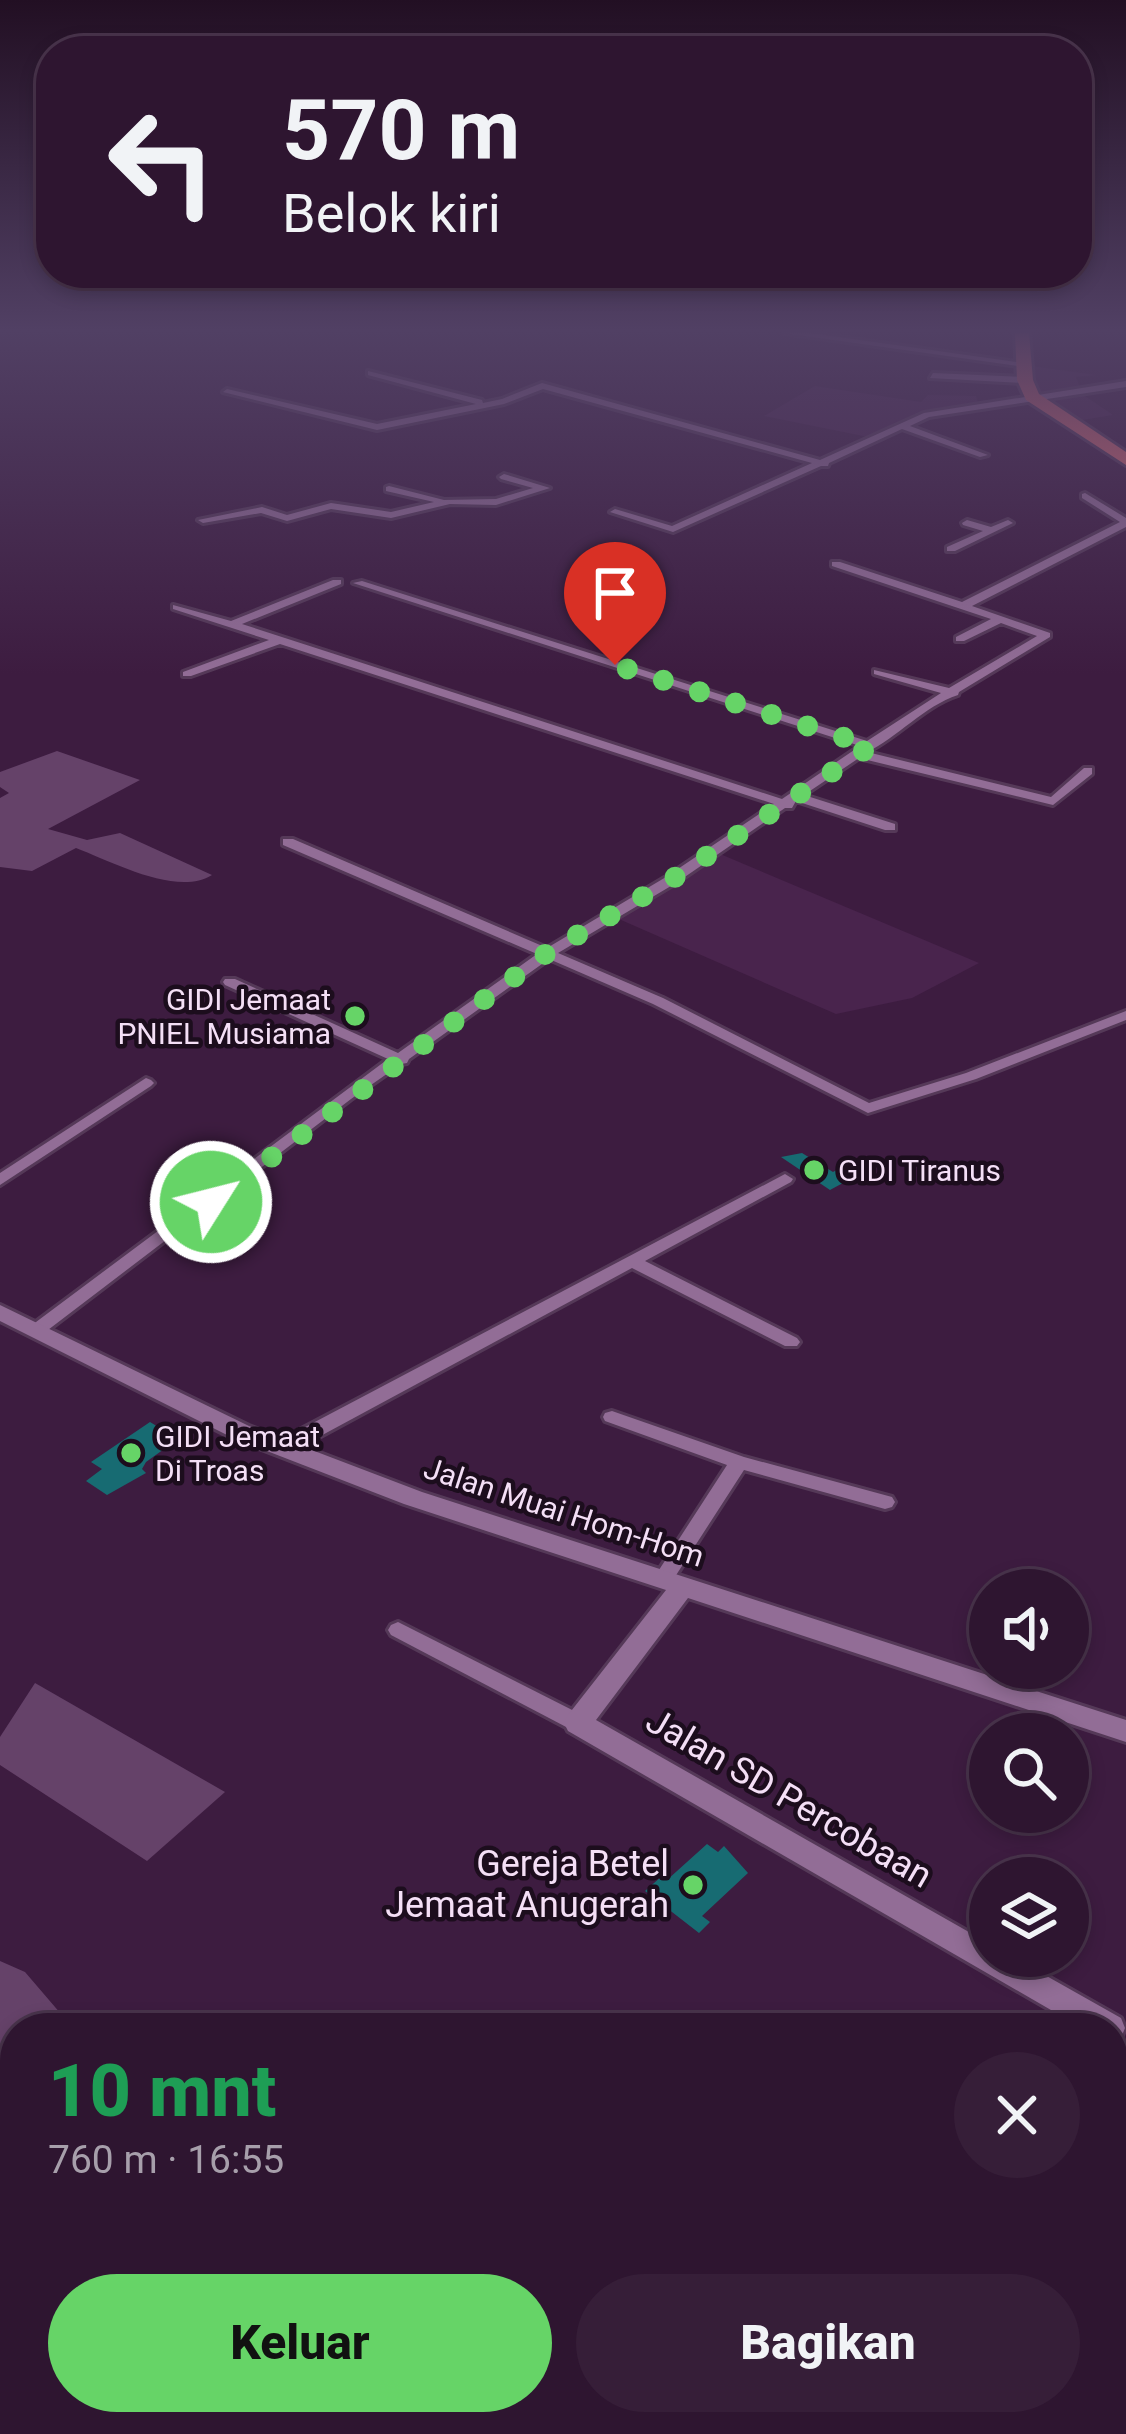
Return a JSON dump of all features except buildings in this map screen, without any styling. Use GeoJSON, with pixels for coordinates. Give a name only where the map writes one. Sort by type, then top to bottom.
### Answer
{"type":"FeatureCollection","features":[{"type":"Feature","properties":{"kind":"street"},"geometry":{"type":"LineString","coordinates":[[762,447],[825,464]]}},
{"type":"Feature","properties":{"kind":"street"},"geometry":{"type":"LineString","coordinates":[[615,512],[673,529],[862,447]]}},
{"type":"Feature","properties":{"kind":"street"},"geometry":{"type":"LineString","coordinates":[[959,447],[983,455]]}},
{"type":"Feature","properties":{"kind":"street"},"geometry":{"type":"LineString","coordinates":[[389,489],[446,502],[496,502],[545,488],[504,477]]}},
{"type":"Feature","properties":{"kind":"street"},"geometry":{"type":"LineString","coordinates":[[1085,496],[1126,523]]}},
{"type":"Feature","properties":{"kind":"street"},"geometry":{"type":"LineString","coordinates":[[203,520],[262,509],[287,518],[331,506],[392,515],[446,502]]}},
{"type":"Feature","properties":{"kind":"street"},"geometry":{"type":"LineString","coordinates":[[967,523],[991,530]]}},
{"type":"Feature","properties":{"kind":"street"},"geometry":{"type":"LineString","coordinates":[[951,549],[1008,523]]}},
{"type":"Feature","properties":{"kind":"street"},"geometry":{"type":"LineString","coordinates":[[963,606],[1126,523]]}},
{"type":"Feature","properties":{"kind":"street"},"geometry":{"type":"LineString","coordinates":[[1036,554],[1052,559]]}},
{"type":"Feature","properties":{"kind":"street"},"geometry":{"type":"LineString","coordinates":[[38,1329],[547,953],[793,801],[1046,635],[836,564]]}},
{"type":"Feature","properties":{"kind":"street"},"geometry":{"type":"LineString","coordinates":[[232,625],[337,582]]}},
{"type":"Feature","properties":{"kind":"street"},"geometry":{"type":"LineString","coordinates":[[358,583],[865,750],[1053,801],[1088,771]]}},
{"type":"Feature","properties":{"kind":"street"},"geometry":{"type":"LineString","coordinates":[[177,608],[793,801],[890,826]]}},
{"type":"Feature","properties":{"kind":"street"},"geometry":{"type":"LineString","coordinates":[[960,639],[1000,620]]}},
{"type":"Feature","properties":{"kind":"street"},"geometry":{"type":"LineString","coordinates":[[187,674],[282,640]]}},
{"type":"Feature","properties":{"kind":"street"},"geometry":{"type":"LineString","coordinates":[[878,672],[954,694]]}},
{"type":"Feature","properties":{"kind":"street"},"geometry":{"type":"LineString","coordinates":[[288,842],[658,1001],[868,1108],[971,1076],[1126,1016]]}},
{"type":"Feature","properties":{"kind":"street"},"geometry":{"type":"LineString","coordinates":[[230,982],[402,1060]]}},
{"type":"Feature","properties":{"kind":"street"},"geometry":{"type":"LineString","coordinates":[[0,1180],[146,1083]]}},
{"type":"Feature","properties":{"kind":"street"},"geometry":{"type":"LineString","coordinates":[[282,1448],[785,1179]]}},
{"type":"Feature","properties":{"kind":"street"},"geometry":{"type":"LineString","coordinates":[[632,1261],[791,1342]]}},
{"type":"Feature","properties":{"kind":"street","name":"Jalan Muai Hom-Hom"},"geometry":{"type":"LineString","coordinates":[[0,1312],[282,1448],[413,1498],[1126,1731]]}},
{"type":"Feature","properties":{"kind":"street"},"geometry":{"type":"LineString","coordinates":[[612,1417],[739,1462],[885,1502]]}},
{"type":"Feature","properties":{"kind":"street"},"geometry":{"type":"LineString","coordinates":[[398,1630],[578,1723],[674,1582],[739,1462]]}},
{"type":"Feature","properties":{"kind":"street","name":"Jalan SD Percobaan"},"geometry":{"type":"LineString","coordinates":[[578,1723],[1084,2013]]}},
{"type":"Feature","properties":{"kind":"shaded area"},"geometry":{"type":"Polygon","coordinates":[[[57,751],[140,780],[48,829],[87,840],[120,833],[212,875],[198,881],[163,880],[76,848],[32,871],[0,867],[0,798],[9,793],[0,787],[0,772],[57,751]]]}},
{"type":"Feature","properties":{"kind":"shaded area"},"geometry":{"type":"Polygon","coordinates":[[[713,851],[979,963],[912,998],[836,1014],[612,916],[713,851]]]}},
{"type":"Feature","properties":{"kind":"shaded area"},"geometry":{"type":"Polygon","coordinates":[[[35,1683],[225,1792],[147,1861],[0,1765],[0,1737],[35,1683]]]}},
{"type":"Feature","properties":{"kind":"shaded area"},"geometry":{"type":"Polygon","coordinates":[[[0,1961],[25,1972],[60,2013],[0,2013],[0,1961]]]}},
{"type":"Feature","properties":{"kind":"place","name":"GIDI Jemaat PNIEL Musiama"},"geometry":{"type":"Point","coordinates":[355,1016]}},
{"type":"Feature","properties":{"kind":"place","name":"GIDI Tiranus"},"geometry":{"type":"Point","coordinates":[814,1170]}},
{"type":"Feature","properties":{"kind":"place","name":"GIDI Jemaat Di Troas"},"geometry":{"type":"Point","coordinates":[131,1453]}},
{"type":"Feature","properties":{"kind":"place","name":"Gereja Betel Jemaat Anugerah"},"geometry":{"type":"Point","coordinates":[693,1885]}},
{"type":"Feature","properties":{"kind":"route"},"geometry":{"type":"LineString","coordinates":[[211,1202],[346,1096],[547,953],[671,880],[871,746],[615,665]]}}]}
